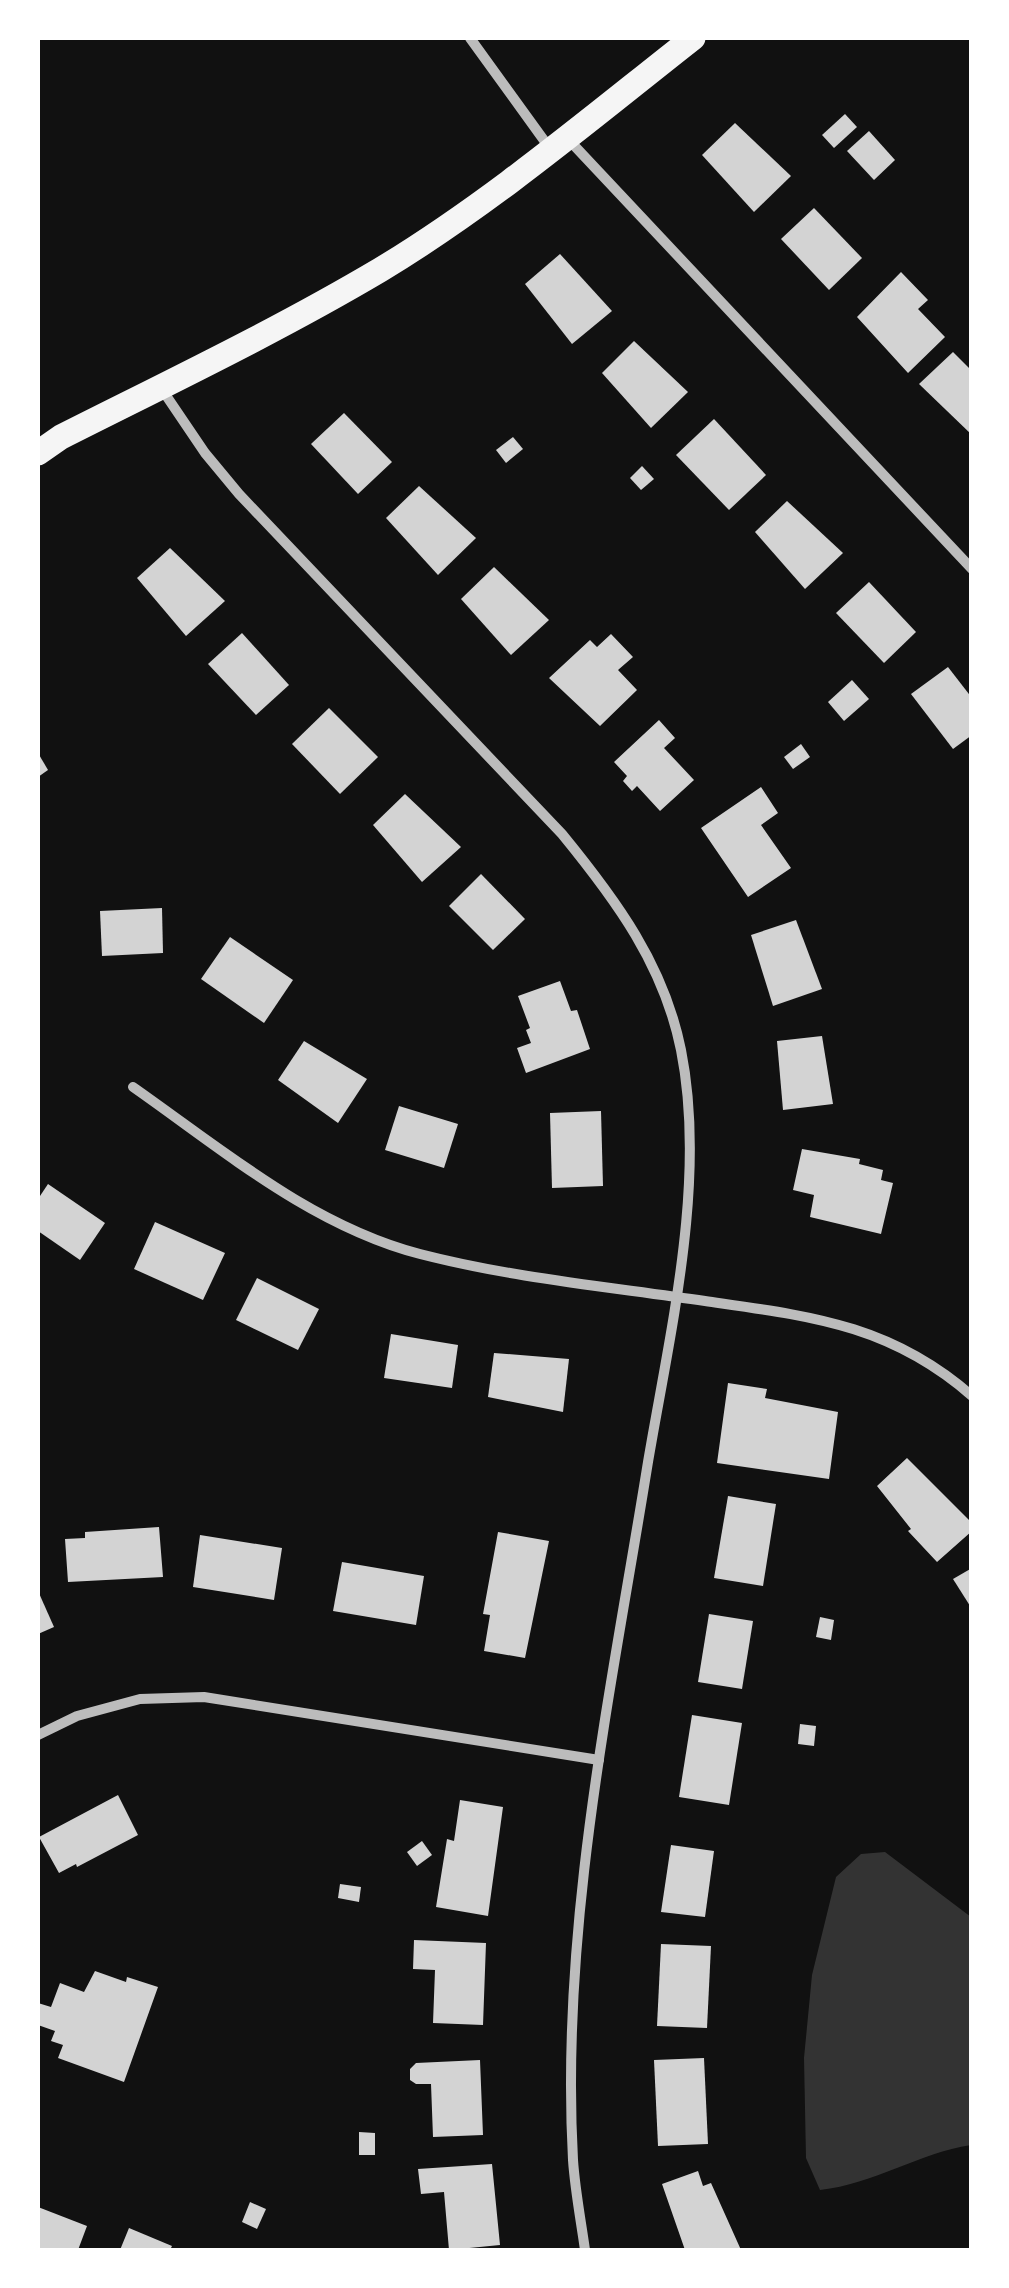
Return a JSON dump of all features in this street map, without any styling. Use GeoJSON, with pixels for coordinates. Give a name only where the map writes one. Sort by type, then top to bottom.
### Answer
{"type":"FeatureCollection","features":[{"type":"Feature","properties":{"kind":"main road"},"geometry":{"type":"LineString","coordinates":[[38,453],[62,436],[274,330],[383,268],[559,145],[692,38]]}},
{"type":"Feature","properties":{"kind":"street"},"geometry":{"type":"LineString","coordinates":[[470,38],[559,145],[972,569]]}},
{"type":"Feature","properties":{"kind":"street"},"geometry":{"type":"LineString","coordinates":[[160,387],[239,494],[562,834],[604,886],[638,936],[665,989],[680,1048],[690,1108],[689,1174],[676,1296],[600,1760],[578,1934],[574,2162],[585,2250]]}},
{"type":"Feature","properties":{"kind":"street"},"geometry":{"type":"LineString","coordinates":[[133,1087],[293,1199],[353,1232],[419,1254],[481,1267],[820,1318],[890,1342],[941,1370],[972,1396]]}},
{"type":"Feature","properties":{"kind":"street"},"geometry":{"type":"LineString","coordinates":[[38,1735],[77,1716],[140,1699],[204,1697],[600,1760]]}},
{"type":"Feature","properties":{"kind":"shaded area"},"geometry":{"type":"Polygon","coordinates":[[[885,1852],[971,1917],[971,2145],[859,2182],[820,2190],[806,2158],[804,2058],[812,1975],[836,1877],[861,1854],[885,1852]]]}},
{"type":"Feature","properties":{"kind":"building"},"geometry":{"type":"Polygon","coordinates":[[[845,114],[857,127],[834,148],[822,135],[845,114]]]}},
{"type":"Feature","properties":{"kind":"building"},"geometry":{"type":"Polygon","coordinates":[[[735,123],[791,176],[754,212],[702,155],[735,123]]]}},
{"type":"Feature","properties":{"kind":"building"},"geometry":{"type":"Polygon","coordinates":[[[869,131],[895,160],[874,180],[847,151],[869,131]]]}},
{"type":"Feature","properties":{"kind":"building"},"geometry":{"type":"Polygon","coordinates":[[[814,208],[862,258],[829,290],[781,239],[814,208]]]}},
{"type":"Feature","properties":{"kind":"building"},"geometry":{"type":"Polygon","coordinates":[[[560,254],[612,311],[572,344],[525,284],[560,254]]]}},
{"type":"Feature","properties":{"kind":"building"},"geometry":{"type":"Polygon","coordinates":[[[901,272],[928,300],[918,309],[945,337],[908,373],[857,317],[901,272]]]}},
{"type":"Feature","properties":{"kind":"building"},"geometry":{"type":"Polygon","coordinates":[[[634,341],[688,392],[651,428],[602,373],[634,341]]]}},
{"type":"Feature","properties":{"kind":"building"},"geometry":{"type":"Polygon","coordinates":[[[953,352],[972,371],[972,435],[919,384],[953,352]]]}},
{"type":"Feature","properties":{"kind":"building"},"geometry":{"type":"Polygon","coordinates":[[[344,413],[392,462],[358,494],[311,444],[344,413]]]}},
{"type":"Feature","properties":{"kind":"building"},"geometry":{"type":"Polygon","coordinates":[[[714,419],[766,475],[729,510],[676,455],[714,419]]]}},
{"type":"Feature","properties":{"kind":"building"},"geometry":{"type":"Polygon","coordinates":[[[513,437],[523,449],[506,463],[496,450],[513,437]]]}},
{"type":"Feature","properties":{"kind":"building"},"geometry":{"type":"Polygon","coordinates":[[[642,466],[654,479],[641,490],[630,478],[642,466]]]}},
{"type":"Feature","properties":{"kind":"building"},"geometry":{"type":"Polygon","coordinates":[[[419,486],[476,538],[438,575],[386,518],[419,486]]]}},
{"type":"Feature","properties":{"kind":"building"},"geometry":{"type":"Polygon","coordinates":[[[787,501],[843,553],[805,589],[755,532],[787,501]]]}},
{"type":"Feature","properties":{"kind":"building"},"geometry":{"type":"Polygon","coordinates":[[[170,548],[225,601],[186,636],[137,578],[170,548]]]}},
{"type":"Feature","properties":{"kind":"building"},"geometry":{"type":"Polygon","coordinates":[[[494,567],[549,620],[511,655],[461,599],[494,567]]]}},
{"type":"Feature","properties":{"kind":"building"},"geometry":{"type":"Polygon","coordinates":[[[869,582],[916,632],[884,663],[836,613],[869,582]]]}},
{"type":"Feature","properties":{"kind":"building"},"geometry":{"type":"Polygon","coordinates":[[[242,633],[289,685],[256,715],[208,664],[242,633]]]}},
{"type":"Feature","properties":{"kind":"building"},"geometry":{"type":"Polygon","coordinates":[[[611,634],[633,657],[618,670],[637,690],[600,726],[549,678],[590,640],[597,647],[611,634]]]}},
{"type":"Feature","properties":{"kind":"building"},"geometry":{"type":"Polygon","coordinates":[[[948,667],[972,698],[972,735],[953,749],[911,694],[948,667]]]}},
{"type":"Feature","properties":{"kind":"building"},"geometry":{"type":"Polygon","coordinates":[[[852,680],[869,699],[844,721],[828,702],[852,680]]]}},
{"type":"Feature","properties":{"kind":"building"},"geometry":{"type":"Polygon","coordinates":[[[329,708],[378,757],[340,794],[292,744],[329,708]]]}},
{"type":"Feature","properties":{"kind":"building"},"geometry":{"type":"Polygon","coordinates":[[[659,720],[675,738],[664,748],[694,780],[660,811],[637,786],[632,791],[623,781],[627,776],[614,762],[659,720]]]}},
{"type":"Feature","properties":{"kind":"building"},"geometry":{"type":"Polygon","coordinates":[[[801,744],[810,757],[793,769],[784,757],[801,744]]]}},
{"type":"Feature","properties":{"kind":"building"},"geometry":{"type":"Polygon","coordinates":[[[38,753],[48,770],[38,777],[38,753]]]}},
{"type":"Feature","properties":{"kind":"building"},"geometry":{"type":"Polygon","coordinates":[[[761,787],[778,813],[761,825],[791,868],[748,897],[701,828],[761,787]]]}},
{"type":"Feature","properties":{"kind":"building"},"geometry":{"type":"Polygon","coordinates":[[[405,794],[461,847],[422,882],[373,825],[405,794]]]}},
{"type":"Feature","properties":{"kind":"building"},"geometry":{"type":"Polygon","coordinates":[[[481,874],[525,919],[493,950],[449,906],[481,874]]]}},
{"type":"Feature","properties":{"kind":"building"},"geometry":{"type":"Polygon","coordinates":[[[162,908],[163,953],[102,956],[100,911],[162,908]]]}},
{"type":"Feature","properties":{"kind":"building"},"geometry":{"type":"Polygon","coordinates":[[[796,920],[822,989],[773,1006],[751,935],[796,920]]]}},
{"type":"Feature","properties":{"kind":"building"},"geometry":{"type":"Polygon","coordinates":[[[230,937],[293,980],[264,1023],[201,979],[230,937]]]}},
{"type":"Feature","properties":{"kind":"building"},"geometry":{"type":"Polygon","coordinates":[[[560,981],[571,1011],[577,1010],[590,1049],[526,1073],[517,1048],[531,1043],[526,1030],[530,1028],[518,996],[560,981]]]}},
{"type":"Feature","properties":{"kind":"building"},"geometry":{"type":"Polygon","coordinates":[[[822,1036],[833,1104],[783,1110],[777,1041],[822,1036]]]}},
{"type":"Feature","properties":{"kind":"building"},"geometry":{"type":"Polygon","coordinates":[[[304,1041],[367,1079],[338,1123],[278,1080],[304,1041]]]}},
{"type":"Feature","properties":{"kind":"building"},"geometry":{"type":"Polygon","coordinates":[[[399,1106],[458,1124],[444,1168],[385,1150],[399,1106]]]}},
{"type":"Feature","properties":{"kind":"building"},"geometry":{"type":"Polygon","coordinates":[[[601,1111],[603,1186],[552,1188],[550,1113],[601,1111]]]}},
{"type":"Feature","properties":{"kind":"building"},"geometry":{"type":"Polygon","coordinates":[[[802,1149],[860,1159],[859,1164],[883,1170],[881,1180],[893,1183],[881,1234],[810,1217],[814,1195],[793,1190],[802,1149]]]}},
{"type":"Feature","properties":{"kind":"building"},"geometry":{"type":"Polygon","coordinates":[[[48,1184],[105,1223],[80,1260],[38,1231],[38,1199],[48,1184]]]}},
{"type":"Feature","properties":{"kind":"building"},"geometry":{"type":"Polygon","coordinates":[[[155,1222],[225,1253],[203,1300],[134,1269],[155,1222]]]}},
{"type":"Feature","properties":{"kind":"building"},"geometry":{"type":"Polygon","coordinates":[[[257,1278],[319,1309],[298,1350],[236,1320],[257,1278]]]}},
{"type":"Feature","properties":{"kind":"building"},"geometry":{"type":"Polygon","coordinates":[[[391,1334],[458,1345],[452,1388],[384,1378],[391,1334]]]}},
{"type":"Feature","properties":{"kind":"building"},"geometry":{"type":"Polygon","coordinates":[[[494,1353],[569,1359],[563,1412],[488,1397],[494,1353]]]}},
{"type":"Feature","properties":{"kind":"building"},"geometry":{"type":"Polygon","coordinates":[[[728,1383],[767,1389],[765,1398],[838,1412],[829,1479],[717,1463],[728,1383]]]}},
{"type":"Feature","properties":{"kind":"building"},"geometry":{"type":"Polygon","coordinates":[[[907,1458],[972,1523],[972,1531],[937,1562],[908,1531],[911,1529],[877,1486],[907,1458]]]}},
{"type":"Feature","properties":{"kind":"building"},"geometry":{"type":"Polygon","coordinates":[[[728,1496],[776,1504],[763,1586],[714,1578],[728,1496]]]}},
{"type":"Feature","properties":{"kind":"building"},"geometry":{"type":"Polygon","coordinates":[[[159,1527],[163,1577],[68,1582],[65,1539],[85,1538],[85,1532],[159,1527]]]}},
{"type":"Feature","properties":{"kind":"building"},"geometry":{"type":"Polygon","coordinates":[[[498,1532],[549,1541],[525,1658],[484,1651],[490,1615],[483,1614],[498,1532]]]}},
{"type":"Feature","properties":{"kind":"building"},"geometry":{"type":"Polygon","coordinates":[[[200,1535],[282,1548],[274,1600],[193,1587],[200,1535]]]}},
{"type":"Feature","properties":{"kind":"building"},"geometry":{"type":"Polygon","coordinates":[[[342,1562],[424,1576],[416,1625],[333,1611],[342,1562]]]}},
{"type":"Feature","properties":{"kind":"building"},"geometry":{"type":"Polygon","coordinates":[[[972,1568],[972,1609],[953,1579],[972,1568]]]}},
{"type":"Feature","properties":{"kind":"building"},"geometry":{"type":"Polygon","coordinates":[[[38,1591],[54,1627],[38,1634],[38,1591]]]}},
{"type":"Feature","properties":{"kind":"building"},"geometry":{"type":"Polygon","coordinates":[[[709,1614],[753,1621],[742,1689],[698,1682],[709,1614]]]}},
{"type":"Feature","properties":{"kind":"building"},"geometry":{"type":"Polygon","coordinates":[[[820,1617],[834,1620],[831,1640],[816,1637],[820,1617]]]}},
{"type":"Feature","properties":{"kind":"building"},"geometry":{"type":"Polygon","coordinates":[[[692,1715],[742,1723],[729,1805],[679,1797],[692,1715]]]}},
{"type":"Feature","properties":{"kind":"building"},"geometry":{"type":"Polygon","coordinates":[[[800,1724],[816,1726],[814,1746],[798,1744],[800,1724]]]}},
{"type":"Feature","properties":{"kind":"building"},"geometry":{"type":"Polygon","coordinates":[[[118,1795],[138,1835],[59,1873],[39,1837],[118,1795]]]}},
{"type":"Feature","properties":{"kind":"building"},"geometry":{"type":"Polygon","coordinates":[[[460,1800],[503,1807],[488,1916],[436,1907],[447,1839],[454,1841],[460,1800]]]}},
{"type":"Feature","properties":{"kind":"building"},"geometry":{"type":"Polygon","coordinates":[[[422,1841],[432,1855],[417,1866],[407,1852],[422,1841]]]}},
{"type":"Feature","properties":{"kind":"building"},"geometry":{"type":"Polygon","coordinates":[[[671,1845],[714,1851],[705,1917],[661,1912],[671,1845]]]}},
{"type":"Feature","properties":{"kind":"building"},"geometry":{"type":"Polygon","coordinates":[[[340,1884],[361,1887],[359,1902],[338,1898],[340,1884]]]}},
{"type":"Feature","properties":{"kind":"building"},"geometry":{"type":"Polygon","coordinates":[[[414,1940],[486,1943],[483,2025],[433,2023],[435,1970],[413,1969],[414,1940]]]}},
{"type":"Feature","properties":{"kind":"building"},"geometry":{"type":"Polygon","coordinates":[[[661,1944],[711,1946],[707,2028],[657,2026],[661,1944]]]}},
{"type":"Feature","properties":{"kind":"building"},"geometry":{"type":"Polygon","coordinates":[[[95,1971],[126,1982],[127,1977],[158,1987],[124,2082],[58,2058],[63,2045],[51,2041],[55,2031],[38,2025],[38,2003],[51,2007],[60,1983],[84,1992],[95,1971]]]}},
{"type":"Feature","properties":{"kind":"building"},"geometry":{"type":"Polygon","coordinates":[[[704,2058],[708,2144],[658,2146],[654,2060],[704,2058]]]}},
{"type":"Feature","properties":{"kind":"building"},"geometry":{"type":"Polygon","coordinates":[[[480,2060],[483,2135],[433,2137],[431,2084],[410,2080],[410,2069],[416,2063],[480,2060]]]}},
{"type":"Feature","properties":{"kind":"building"},"geometry":{"type":"Polygon","coordinates":[[[359,2132],[375,2133],[375,2155],[359,2155],[359,2132]]]}},
{"type":"Feature","properties":{"kind":"building"},"geometry":{"type":"Polygon","coordinates":[[[492,2164],[500,2245],[449,2250],[444,2192],[421,2194],[418,2169],[492,2164]]]}},
{"type":"Feature","properties":{"kind":"building"},"geometry":{"type":"Polygon","coordinates":[[[698,2171],[703,2186],[711,2183],[741,2250],[685,2250],[662,2184],[698,2171]]]}},
{"type":"Feature","properties":{"kind":"building"},"geometry":{"type":"Polygon","coordinates":[[[250,2202],[266,2209],[257,2229],[242,2222],[250,2202]]]}},
{"type":"Feature","properties":{"kind":"building"},"geometry":{"type":"Polygon","coordinates":[[[38,2207],[87,2226],[78,2250],[38,2250],[38,2207]]]}},
{"type":"Feature","properties":{"kind":"building"},"geometry":{"type":"Polygon","coordinates":[[[129,2228],[172,2246],[170,2250],[120,2250],[129,2228]]]}}]}
